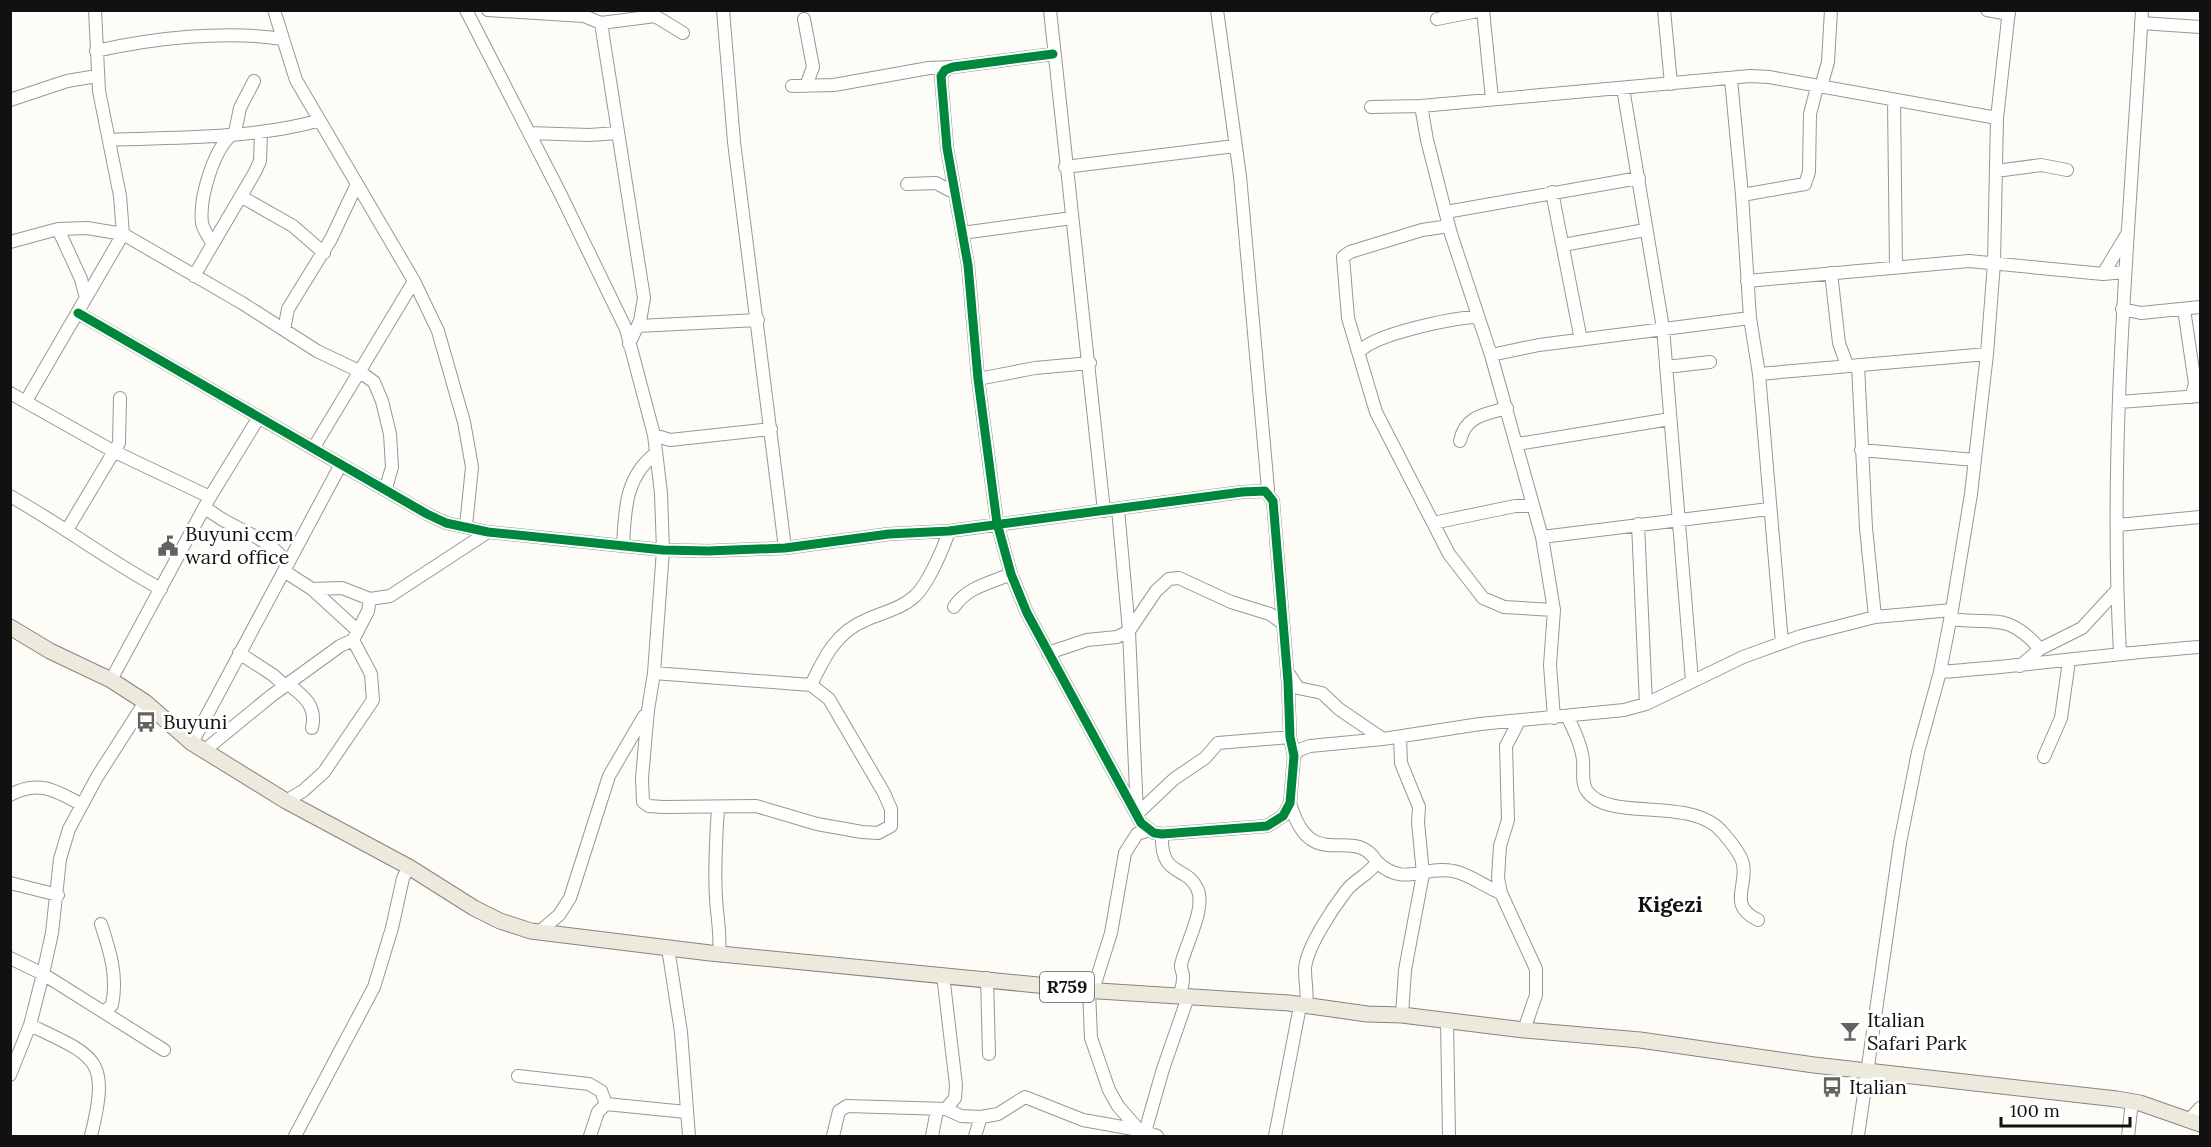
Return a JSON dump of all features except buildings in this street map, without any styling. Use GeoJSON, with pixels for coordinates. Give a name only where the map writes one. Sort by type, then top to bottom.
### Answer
{"type":"FeatureCollection","features":[{"type":"Feature","properties":{"kind":"main road","name":"R759"},"geometry":{"type":"LineString","coordinates":[[10,627],[50,651],[111,680],[145,702],[199,746],[286,801],[409,867],[474,909],[500,921],[539,932],[719,954],[987,978],[1091,990],[1402,1015],[1524,1030],[1640,1040],[1866,1071],[2132,1102],[2197,1117]]}},
{"type":"Feature","properties":{"kind":"street"},"geometry":{"type":"LineString","coordinates":[[26,401],[123,234],[123,215],[97,76],[95,10]]}},
{"type":"Feature","properties":{"kind":"street"},"geometry":{"type":"LineString","coordinates":[[274,10],[296,80],[317,121],[414,281],[438,331],[464,422],[472,467],[466,526]]}},
{"type":"Feature","properties":{"kind":"street"},"geometry":{"type":"LineString","coordinates":[[466,10],[626,329],[654,435],[662,493],[663,550],[654,673],[642,778],[643,802],[649,806],[663,807],[756,806],[817,824],[862,832],[878,833],[891,826],[891,809],[884,793],[829,699],[811,685],[654,673]]}},
{"type":"Feature","properties":{"kind":"street"},"geometry":{"type":"LineString","coordinates":[[488,10],[584,16],[601,23],[655,16],[683,33]]}},
{"type":"Feature","properties":{"kind":"street"},"geometry":{"type":"LineString","coordinates":[[723,10],[734,142],[785,548]]}},
{"type":"Feature","properties":{"kind":"street"},"geometry":{"type":"LineString","coordinates":[[1050,10],[1065,167],[1090,363],[1104,511]]}},
{"type":"Feature","properties":{"kind":"street"},"geometry":{"type":"LineString","coordinates":[[1217,10],[1235,146],[1268,489],[1265,491]]}},
{"type":"Feature","properties":{"kind":"street"},"geometry":{"type":"LineString","coordinates":[[1437,19],[1483,10],[1492,99]]}},
{"type":"Feature","properties":{"kind":"street"},"geometry":{"type":"LineString","coordinates":[[1664,10],[1671,84]]}},
{"type":"Feature","properties":{"kind":"street"},"geometry":{"type":"LineString","coordinates":[[1742,195],[1805,184],[1809,172],[1810,114],[1828,62],[1831,10]]}},
{"type":"Feature","properties":{"kind":"street"},"geometry":{"type":"LineString","coordinates":[[1858,1137],[1900,843],[1918,752],[1940,672],[1952,615],[1975,460],[1994,263],[1997,118],[2009,13],[1987,10]]}},
{"type":"Feature","properties":{"kind":"street"},"geometry":{"type":"LineString","coordinates":[[2120,653],[2116,590],[2122,309],[2141,17],[2200,27]]}},
{"type":"Feature","properties":{"kind":"street"},"geometry":{"type":"LineString","coordinates":[[804,19],[813,67],[806,86]]}},
{"type":"Feature","properties":{"kind":"street"},"geometry":{"type":"LineString","coordinates":[[601,23],[642,281],[644,304],[638,326],[629,344]]}},
{"type":"Feature","properties":{"kind":"street"},"geometry":{"type":"LineString","coordinates":[[96,51],[159,40],[227,36],[282,39]]}},
{"type":"Feature","properties":{"kind":"street"},"geometry":{"type":"LineString","coordinates":[[1053,54],[945,70],[941,86],[955,193],[968,265],[978,379],[997,523],[1011,574],[1027,613],[1048,653],[1139,820],[1149,830],[1162,834],[1267,826],[1283,816],[1290,803],[1294,756],[1290,737],[1287,669],[1281,622],[1273,501],[1265,491]]}},
{"type":"Feature","properties":{"kind":"street"},"geometry":{"type":"LineString","coordinates":[[792,86],[834,85],[929,68],[953,68]]}},
{"type":"Feature","properties":{"kind":"street"},"geometry":{"type":"LineString","coordinates":[[10,100],[67,81],[97,76]]}},
{"type":"Feature","properties":{"kind":"street"},"geometry":{"type":"LineString","coordinates":[[1371,107],[1421,106],[1768,77],[1997,118]]}},
{"type":"Feature","properties":{"kind":"street"},"geometry":{"type":"LineString","coordinates":[[1731,79],[1750,318],[1759,374],[1782,643]]}},
{"type":"Feature","properties":{"kind":"street"},"geometry":{"type":"LineString","coordinates":[[213,244],[202,223],[203,198],[216,155],[227,138],[235,132],[240,108],[254,81]]}},
{"type":"Feature","properties":{"kind":"street"},"geometry":{"type":"LineString","coordinates":[[1623,88],[1663,328],[1692,681]]}},
{"type":"Feature","properties":{"kind":"street"},"geometry":{"type":"LineString","coordinates":[[1894,100],[1896,267]]}},
{"type":"Feature","properties":{"kind":"street"},"geometry":{"type":"LineString","coordinates":[[1421,106],[1427,140],[1449,226],[1518,444],[1532,506],[1542,537],[1554,610],[1550,665],[1554,718]]}},
{"type":"Feature","properties":{"kind":"street"},"geometry":{"type":"LineString","coordinates":[[110,140],[235,132],[261,134],[317,121]]}},
{"type":"Feature","properties":{"kind":"street"},"geometry":{"type":"LineString","coordinates":[[529,133],[618,133]]}},
{"type":"Feature","properties":{"kind":"street"},"geometry":{"type":"LineString","coordinates":[[194,276],[242,197],[260,161],[261,134]]}},
{"type":"Feature","properties":{"kind":"street"},"geometry":{"type":"LineString","coordinates":[[1065,167],[1235,146]]}},
{"type":"Feature","properties":{"kind":"street"},"geometry":{"type":"LineString","coordinates":[[1996,171],[2040,165],[2067,170]]}},
{"type":"Feature","properties":{"kind":"street"},"geometry":{"type":"LineString","coordinates":[[1446,212],[1498,205],[1552,192],[1639,178]]}},
{"type":"Feature","properties":{"kind":"street"},"geometry":{"type":"LineString","coordinates":[[907,184],[936,183],[955,193]]}},
{"type":"Feature","properties":{"kind":"street"},"geometry":{"type":"LineString","coordinates":[[284,330],[288,309],[324,253],[356,186]]}},
{"type":"Feature","properties":{"kind":"street"},"geometry":{"type":"LineString","coordinates":[[1552,192],[1581,340]]}},
{"type":"Feature","properties":{"kind":"street"},"geometry":{"type":"LineString","coordinates":[[242,197],[292,226],[324,253]]}},
{"type":"Feature","properties":{"kind":"street"},"geometry":{"type":"LineString","coordinates":[[962,233],[1072,218]]}},
{"type":"Feature","properties":{"kind":"street"},"geometry":{"type":"LineString","coordinates":[[1449,226],[1422,230],[1350,252],[1343,257],[1348,318],[1376,412],[1451,557],[1483,598],[1504,607],[1554,610]]}},
{"type":"Feature","properties":{"kind":"street"},"geometry":{"type":"LineString","coordinates":[[10,242],[58,229],[87,228],[123,234],[317,351],[359,371],[374,382],[385,412],[392,467],[386,488]]}},
{"type":"Feature","properties":{"kind":"street"},"geometry":{"type":"LineString","coordinates":[[58,229],[81,279],[86,298]]}},
{"type":"Feature","properties":{"kind":"street"},"geometry":{"type":"LineString","coordinates":[[1563,245],[1645,230]]}},
{"type":"Feature","properties":{"kind":"street"},"geometry":{"type":"LineString","coordinates":[[2103,274],[2127,234]]}},
{"type":"Feature","properties":{"kind":"street"},"geometry":{"type":"LineString","coordinates":[[1747,281],[1969,261],[2103,274],[2125,272]]}},
{"type":"Feature","properties":{"kind":"street"},"geometry":{"type":"LineString","coordinates":[[1831,273],[1839,343],[1853,365],[1875,617]]}},
{"type":"Feature","properties":{"kind":"street"},"geometry":{"type":"LineString","coordinates":[[314,447],[414,281]]}},
{"type":"Feature","properties":{"kind":"street"},"geometry":{"type":"LineString","coordinates":[[2122,309],[2141,313],[2200,307]]}},
{"type":"Feature","properties":{"kind":"street"},"geometry":{"type":"LineString","coordinates":[[2119,402],[2196,396],[2184,309]]}},
{"type":"Feature","properties":{"kind":"street"},"geometry":{"type":"LineString","coordinates":[[78,313],[314,447],[340,466],[386,488],[427,514],[446,523],[488,532],[663,550],[785,548],[889,534],[949,531],[997,523],[1265,491]]}},
{"type":"Feature","properties":{"kind":"street"},"geometry":{"type":"LineString","coordinates":[[1359,352],[1368,344],[1434,323],[1477,317]]}},
{"type":"Feature","properties":{"kind":"street"},"geometry":{"type":"LineString","coordinates":[[1491,355],[1663,328],[1750,318]]}},
{"type":"Feature","properties":{"kind":"street"},"geometry":{"type":"LineString","coordinates":[[638,326],[758,320]]}},
{"type":"Feature","properties":{"kind":"street"},"geometry":{"type":"LineString","coordinates":[[1759,374],[1987,354]]}},
{"type":"Feature","properties":{"kind":"street"},"geometry":{"type":"LineString","coordinates":[[1666,367],[1710,362]]}},
{"type":"Feature","properties":{"kind":"street"},"geometry":{"type":"LineString","coordinates":[[978,379],[1035,368],[1090,363]]}},
{"type":"Feature","properties":{"kind":"street"},"geometry":{"type":"LineString","coordinates":[[10,393],[208,502],[218,518],[260,539],[279,553],[286,568],[312,589],[356,635],[371,674],[373,700],[324,772],[303,791],[286,801]]}},
{"type":"Feature","properties":{"kind":"street"},"geometry":{"type":"LineString","coordinates":[[67,530],[119,443],[120,398]]}},
{"type":"Feature","properties":{"kind":"street"},"geometry":{"type":"LineString","coordinates":[[1460,441],[1465,425],[1471,420],[1507,408]]}},
{"type":"Feature","properties":{"kind":"street"},"geometry":{"type":"LineString","coordinates":[[111,680],[208,502],[259,417]]}},
{"type":"Feature","properties":{"kind":"street"},"geometry":{"type":"LineString","coordinates":[[1518,444],[1670,420]]}},
{"type":"Feature","properties":{"kind":"street"},"geometry":{"type":"LineString","coordinates":[[654,435],[670,440],[771,429]]}},
{"type":"Feature","properties":{"kind":"street"},"geometry":{"type":"LineString","coordinates":[[1861,450],[1975,460]]}},
{"type":"Feature","properties":{"kind":"street"},"geometry":{"type":"LineString","coordinates":[[623,546],[628,491],[635,475],[656,453]]}},
{"type":"Feature","properties":{"kind":"street"},"geometry":{"type":"LineString","coordinates":[[199,746],[239,653],[340,466]]}},
{"type":"Feature","properties":{"kind":"street"},"geometry":{"type":"LineString","coordinates":[[10,496],[67,530],[112,562],[161,589]]}},
{"type":"Feature","properties":{"kind":"street"},"geometry":{"type":"LineString","coordinates":[[1433,523],[1515,506],[1532,506]]}},
{"type":"Feature","properties":{"kind":"street"},"geometry":{"type":"LineString","coordinates":[[1542,537],[1769,509]]}},
{"type":"Feature","properties":{"kind":"street"},"geometry":{"type":"LineString","coordinates":[[1118,510],[1129,631],[1137,814]]}},
{"type":"Feature","properties":{"kind":"street"},"geometry":{"type":"LineString","coordinates":[[2118,525],[2200,517]]}},
{"type":"Feature","properties":{"kind":"street"},"geometry":{"type":"LineString","coordinates":[[1638,524],[1646,704]]}},
{"type":"Feature","properties":{"kind":"street"},"geometry":{"type":"LineString","coordinates":[[811,685],[829,648],[843,635],[863,621],[899,608],[917,595],[949,531]]}},
{"type":"Feature","properties":{"kind":"street"},"geometry":{"type":"LineString","coordinates":[[312,589],[342,588],[370,599],[390,596],[488,532]]}},
{"type":"Feature","properties":{"kind":"street"},"geometry":{"type":"LineString","coordinates":[[954,607],[962,595],[970,590],[1011,574]]}},
{"type":"Feature","properties":{"kind":"street"},"geometry":{"type":"LineString","coordinates":[[1048,653],[1087,640],[1118,637],[1129,631],[1156,591],[1169,579],[1179,578],[1231,602],[1270,614],[1281,622]]}},
{"type":"Feature","properties":{"kind":"street"},"geometry":{"type":"LineString","coordinates":[[2020,666],[2040,650],[2082,628],[2116,590]]}},
{"type":"Feature","properties":{"kind":"street"},"geometry":{"type":"LineString","coordinates":[[199,746],[356,635],[368,611],[370,599]]}},
{"type":"Feature","properties":{"kind":"street"},"geometry":{"type":"LineString","coordinates":[[1294,756],[1299,750],[1310,746],[1400,737],[1480,724],[1624,710],[1646,704],[1743,657],[1782,643],[1875,617],[1952,615],[2002,622],[2023,633],[2040,650]]}},
{"type":"Feature","properties":{"kind":"street"},"geometry":{"type":"LineString","coordinates":[[1940,672],[2200,647]]}},
{"type":"Feature","properties":{"kind":"street"},"geometry":{"type":"LineString","coordinates":[[239,653],[307,698],[313,714],[312,728]]}},
{"type":"Feature","properties":{"kind":"street"},"geometry":{"type":"LineString","coordinates":[[2044,757],[2061,717],[2069,661]]}},
{"type":"Feature","properties":{"kind":"street"},"geometry":{"type":"LineString","coordinates":[[1287,669],[1298,688],[1322,693],[1339,709],[1383,739]]}},
{"type":"Feature","properties":{"kind":"street"},"geometry":{"type":"LineString","coordinates":[[10,1074],[30,1024],[43,974],[58,895],[60,859],[69,829],[97,777],[145,702]]}},
{"type":"Feature","properties":{"kind":"street"},"geometry":{"type":"LineString","coordinates":[[539,932],[559,915],[570,897],[609,776],[648,710]]}},
{"type":"Feature","properties":{"kind":"street"},"geometry":{"type":"LineString","coordinates":[[1567,717],[1580,746],[1585,789],[1593,798],[1604,805],[1660,808],[1713,824],[1740,855],[1744,872],[1741,903],[1744,911],[1758,920]]}},
{"type":"Feature","properties":{"kind":"street"},"geometry":{"type":"LineString","coordinates":[[1519,721],[1506,746],[1508,819],[1500,846],[1498,878],[1501,893],[1536,969],[1536,995],[1524,1030]]}},
{"type":"Feature","properties":{"kind":"street"},"geometry":{"type":"LineString","coordinates":[[1137,814],[1174,779],[1205,758],[1218,743],[1290,737]]}},
{"type":"Feature","properties":{"kind":"street"},"geometry":{"type":"LineString","coordinates":[[1400,737],[1401,763],[1419,807],[1418,822],[1423,874],[1405,969],[1402,1015]]}},
{"type":"Feature","properties":{"kind":"street"},"geometry":{"type":"LineString","coordinates":[[10,795],[22,789],[50,787],[82,805]]}},
{"type":"Feature","properties":{"kind":"street"},"geometry":{"type":"LineString","coordinates":[[1290,803],[1299,829],[1306,837],[1330,847],[1353,844],[1366,850],[1377,862],[1400,875],[1423,874],[1431,870],[1451,870],[1501,893]]}},
{"type":"Feature","properties":{"kind":"street"},"geometry":{"type":"LineString","coordinates":[[718,808],[715,867],[716,901],[721,934],[719,954]]}},
{"type":"Feature","properties":{"kind":"street"},"geometry":{"type":"LineString","coordinates":[[1141,1133],[1118,1106],[1095,1052],[1089,1024],[1091,990],[1111,933],[1125,853],[1137,834],[1149,830]]}},
{"type":"Feature","properties":{"kind":"street"},"geometry":{"type":"LineString","coordinates":[[1141,1133],[1184,997],[1184,976],[1180,967],[1195,925],[1199,892],[1193,882],[1176,871],[1165,858],[1161,848],[1162,834]]}},
{"type":"Feature","properties":{"kind":"street"},"geometry":{"type":"LineString","coordinates":[[1275,1137],[1303,1006],[1308,993],[1305,970],[1310,949],[1347,889],[1364,878],[1377,862]]}},
{"type":"Feature","properties":{"kind":"street"},"geometry":{"type":"LineString","coordinates":[[295,1137],[374,987],[393,928],[403,878],[409,867]]}},
{"type":"Feature","properties":{"kind":"street"},"geometry":{"type":"LineString","coordinates":[[10,883],[58,895]]}},
{"type":"Feature","properties":{"kind":"street"},"geometry":{"type":"LineString","coordinates":[[101,924],[112,960],[115,984],[112,1005],[104,1012]]}},
{"type":"Feature","properties":{"kind":"street"},"geometry":{"type":"LineString","coordinates":[[668,948],[681,1032],[689,1137]]}},
{"type":"Feature","properties":{"kind":"street"},"geometry":{"type":"LineString","coordinates":[[10,958],[43,974],[164,1050]]}},
{"type":"Feature","properties":{"kind":"street"},"geometry":{"type":"LineString","coordinates":[[932,1137],[941,1110],[955,1098],[956,1085],[943,975]]}},
{"type":"Feature","properties":{"kind":"street"},"geometry":{"type":"LineString","coordinates":[[987,978],[989,1054]]}},
{"type":"Feature","properties":{"kind":"street"},"geometry":{"type":"LineString","coordinates":[[1447,1020],[1449,1137]]}},
{"type":"Feature","properties":{"kind":"street"},"geometry":{"type":"LineString","coordinates":[[30,1024],[92,1058],[99,1069],[100,1084],[91,1137]]}},
{"type":"Feature","properties":{"kind":"street"},"geometry":{"type":"LineString","coordinates":[[518,1076],[589,1084],[601,1091],[606,1104]]}},
{"type":"Feature","properties":{"kind":"street"},"geometry":{"type":"LineString","coordinates":[[833,1137],[839,1111],[848,1106],[941,1110],[961,1116],[981,1117],[998,1114],[1025,1097],[1083,1120],[1141,1133]]}},
{"type":"Feature","properties":{"kind":"street"},"geometry":{"type":"LineString","coordinates":[[2128,1137],[2132,1102]]}},
{"type":"Feature","properties":{"kind":"street"},"geometry":{"type":"LineString","coordinates":[[606,1104],[686,1112]]}},
{"type":"Feature","properties":{"kind":"street"},"geometry":{"type":"LineString","coordinates":[[591,1137],[598,1112],[606,1104]]}},
{"type":"Feature","properties":{"kind":"street"},"geometry":{"type":"LineString","coordinates":[[975,1137],[981,1117]]}},
{"type":"Feature","properties":{"kind":"street"},"geometry":{"type":"LineString","coordinates":[[1110,1137],[1141,1133]]}},
{"type":"Feature","properties":{"kind":"cycle path"},"geometry":{"type":"LineString","coordinates":[[78,313],[427,514],[446,523],[488,532],[663,550],[785,548],[889,534],[949,531],[1242,492],[1265,491],[1273,501],[1288,682],[1290,737],[1294,756],[1290,803],[1283,816],[1267,826],[1162,834],[1154,833],[1141,823],[1027,613],[1011,574],[997,523],[978,379],[968,265],[947,148],[941,76],[945,70],[953,67],[1053,54]]}},
{"type":"Feature","properties":{"kind":"place","name":"Buyuni ccm ward office"},"geometry":{"type":"Point","coordinates":[168,546]}},
{"type":"Feature","properties":{"kind":"place","name":"Buyuni"},"geometry":{"type":"Point","coordinates":[146,722]}},
{"type":"Feature","properties":{"kind":"place","name":"Italian Safari Park"},"geometry":{"type":"Point","coordinates":[1850,1031]}},
{"type":"Feature","properties":{"kind":"place","name":"Italian"},"geometry":{"type":"Point","coordinates":[1832,1087]}},
{"type":"Feature","properties":{"kind":"district","name":"Kigezi"},"geometry":{"type":"Point","coordinates":[1670,904]}}]}
